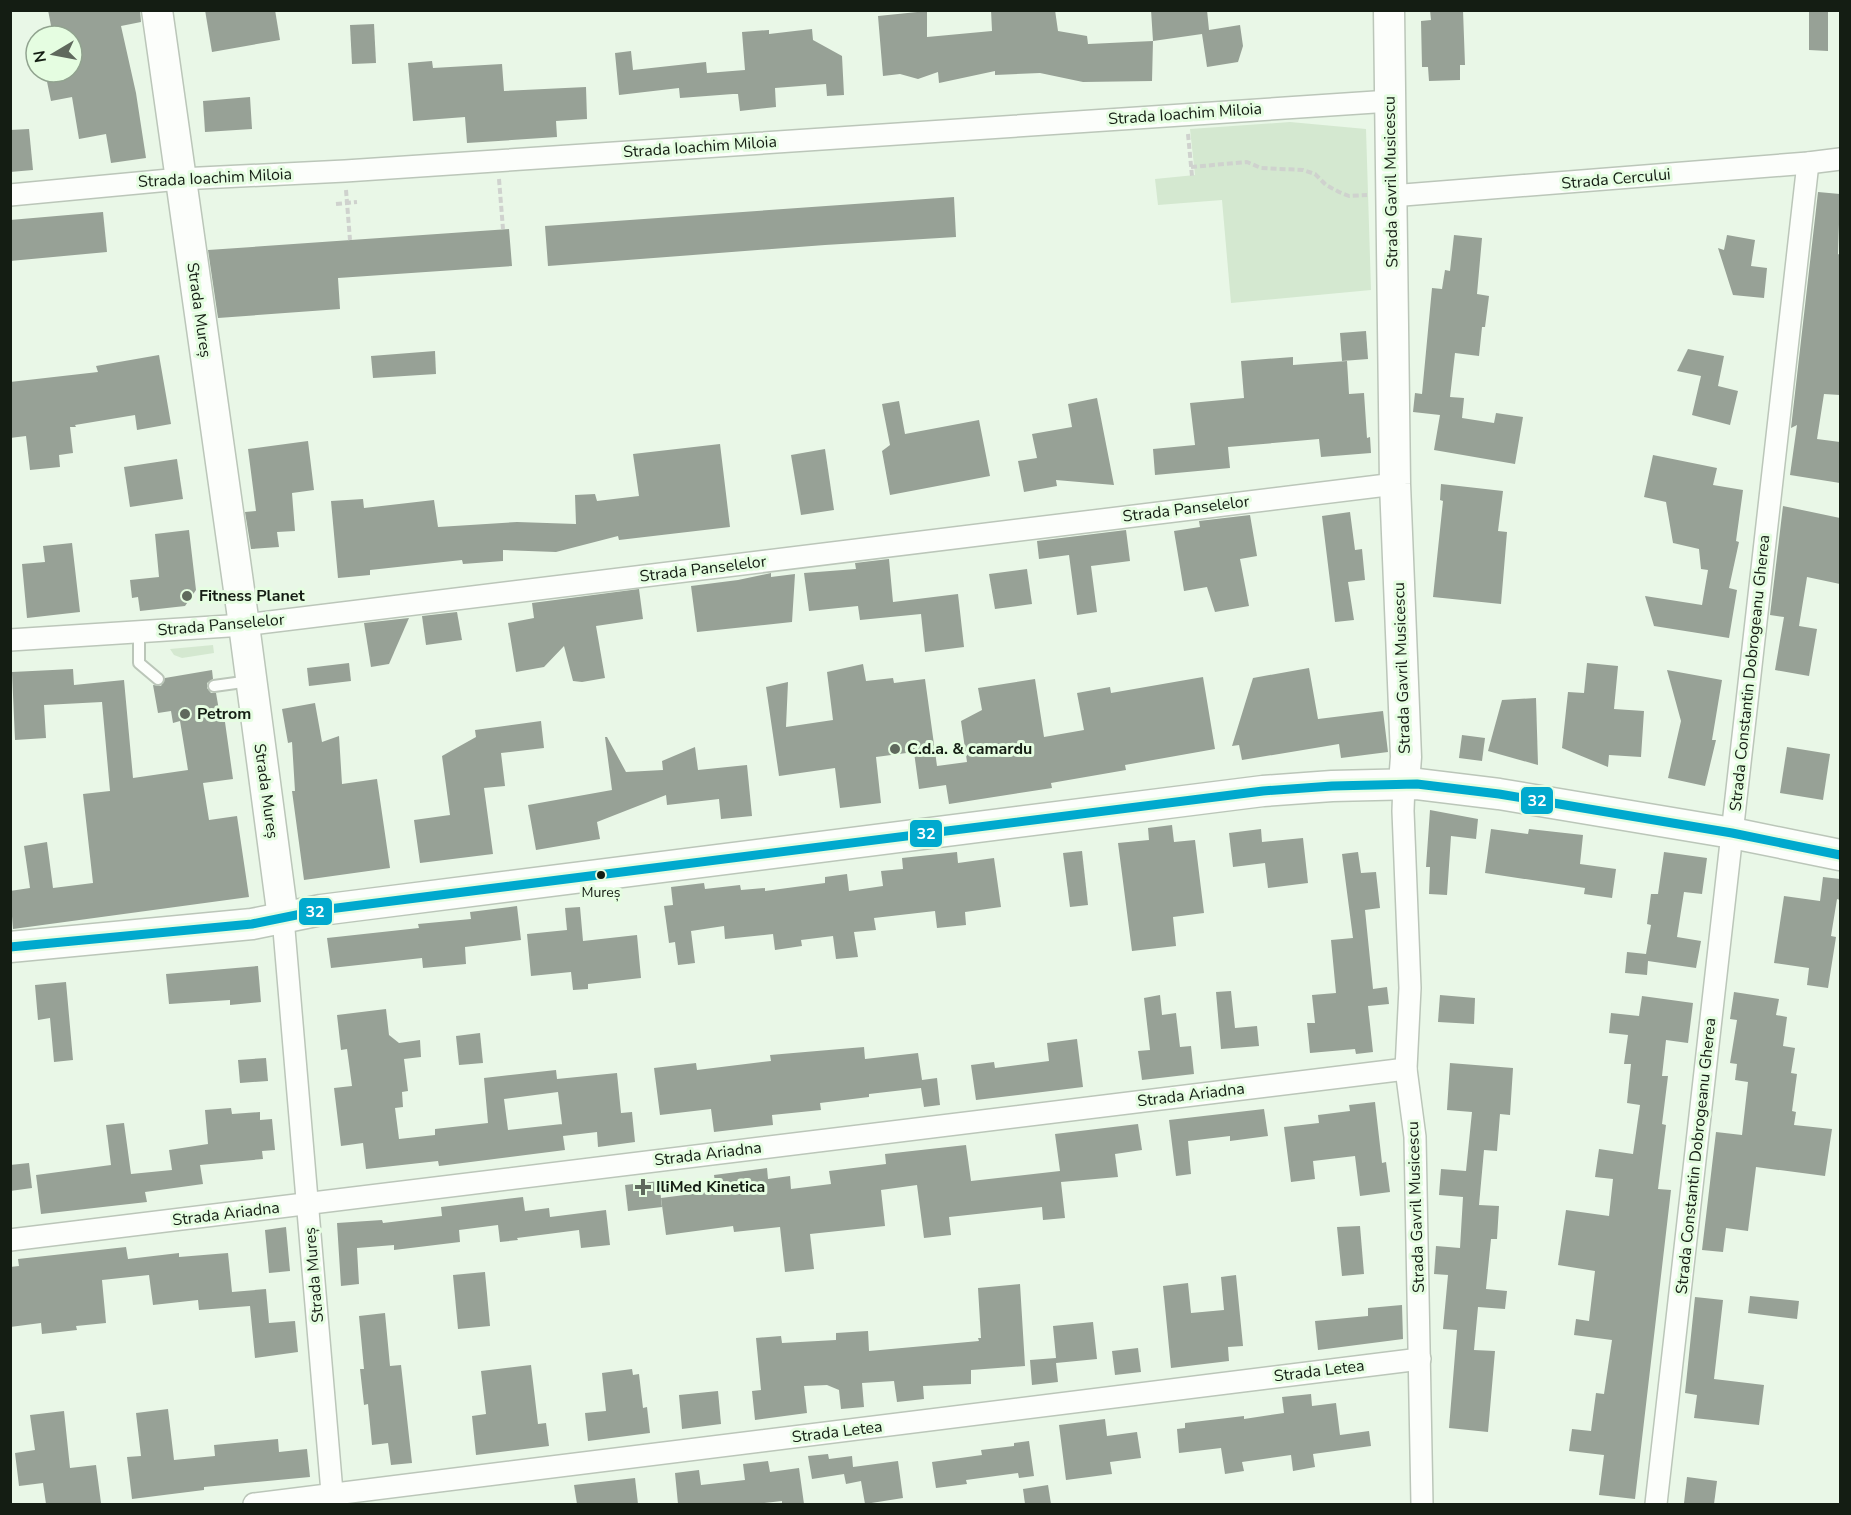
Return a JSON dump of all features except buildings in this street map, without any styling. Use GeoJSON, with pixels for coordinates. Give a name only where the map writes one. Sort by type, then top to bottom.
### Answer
{"type":"FeatureCollection","features":[{"type":"Feature","properties":{"kind":"main road","name":"Strada Mureș"},"geometry":{"type":"LineString","coordinates":[[157,10],[252,681],[283,918]]}},
{"type":"Feature","properties":{"kind":"main road","name":"Strada Gavril Musicescu"},"geometry":{"type":"LineString","coordinates":[[1389,10],[1390,101],[1381,196],[1406,757],[1404,783]]}},
{"type":"Feature","properties":{"kind":"main road"},"geometry":{"type":"LineString","coordinates":[[10,947],[252,924],[321,910],[1263,791],[1332,786],[1404,783],[1499,794],[1840,855]]}},
{"type":"Feature","properties":{"kind":"street","name":"Strada Ioachim Miloia"},"geometry":{"type":"LineString","coordinates":[[10,195],[180,179],[345,171],[1390,101]]}},
{"type":"Feature","properties":{"kind":"street","name":"Strada Cercului"},"geometry":{"type":"LineString","coordinates":[[1381,196],[1840,159]]}},
{"type":"Feature","properties":{"kind":"street","name":"Strada Constantin Dobrogeanu Gherea"},"geometry":{"type":"LineString","coordinates":[[1656,1504],[1808,163]]}},
{"type":"Feature","properties":{"kind":"street","name":"Strada Panselelor"},"geometry":{"type":"LineString","coordinates":[[10,640],[244,625],[1395,484]]}},
{"type":"Feature","properties":{"kind":"street","name":"Strada Gavril Musicescu"},"geometry":{"type":"LineString","coordinates":[[1404,783],[1403,811],[1410,988],[1406,1069],[1415,1137],[1422,1504]]}},
{"type":"Feature","properties":{"kind":"street","name":"Strada Mureș"},"geometry":{"type":"LineString","coordinates":[[283,918],[333,1500]]}},
{"type":"Feature","properties":{"kind":"street","name":"Strada Ariadna"},"geometry":{"type":"LineString","coordinates":[[10,1240],[1406,1069]]}},
{"type":"Feature","properties":{"kind":"street","name":"Strada Letea"},"geometry":{"type":"LineString","coordinates":[[254,1504],[333,1500],[1420,1359]]}},
{"type":"Feature","properties":{"kind":"lane"},"geometry":{"type":"LineString","coordinates":[[139,632],[139,663],[158,680]]}},
{"type":"Feature","properties":{"kind":"lane"},"geometry":{"type":"LineString","coordinates":[[214,686],[252,681]]}},
{"type":"Feature","properties":{"kind":"path"},"geometry":{"type":"LineString","coordinates":[[1187,127],[1192,176]]}},
{"type":"Feature","properties":{"kind":"path"},"geometry":{"type":"LineString","coordinates":[[498,160],[503,229]]}},
{"type":"Feature","properties":{"kind":"path"},"geometry":{"type":"LineString","coordinates":[[1191,167],[1246,162],[1261,168],[1303,170],[1315,174],[1326,185],[1349,196],[1381,196]]}},
{"type":"Feature","properties":{"kind":"path"},"geometry":{"type":"LineString","coordinates":[[345,171],[350,240]]}},
{"type":"Feature","properties":{"kind":"path"},"geometry":{"type":"LineString","coordinates":[[336,204],[357,202]]}},
{"type":"Feature","properties":{"kind":"green space"},"geometry":{"type":"Polygon","coordinates":[[[1290,122],[1366,129],[1371,290],[1231,303],[1222,200],[1158,205],[1155,179],[1195,175],[1190,129],[1290,122]]]}},
{"type":"Feature","properties":{"kind":"green space"},"geometry":{"type":"Polygon","coordinates":[[[213,645],[214,653],[182,658],[174,655],[170,649],[213,645]]]}},
{"type":"Feature","properties":{"kind":"transit line","name":"32"},"geometry":{"type":"LineString","coordinates":[[10,947],[252,924],[321,910],[1263,791],[1332,786],[1417,784],[1499,794],[1732,833],[1840,855]]}},
{"type":"Feature","properties":{"kind":"place","name":"Fitness Planet"},"geometry":{"type":"Point","coordinates":[187,596]}},
{"type":"Feature","properties":{"kind":"place","name":"Petrom"},"geometry":{"type":"Point","coordinates":[185,714]}},
{"type":"Feature","properties":{"kind":"place","name":"C.d.a. & camardu"},"geometry":{"type":"Point","coordinates":[895,749]}},
{"type":"Feature","properties":{"kind":"place","name":"Mureș"},"geometry":{"type":"Point","coordinates":[601,875]}},
{"type":"Feature","properties":{"kind":"place","name":"IliMed Kinetica"},"geometry":{"type":"Point","coordinates":[643,1187]}}]}
